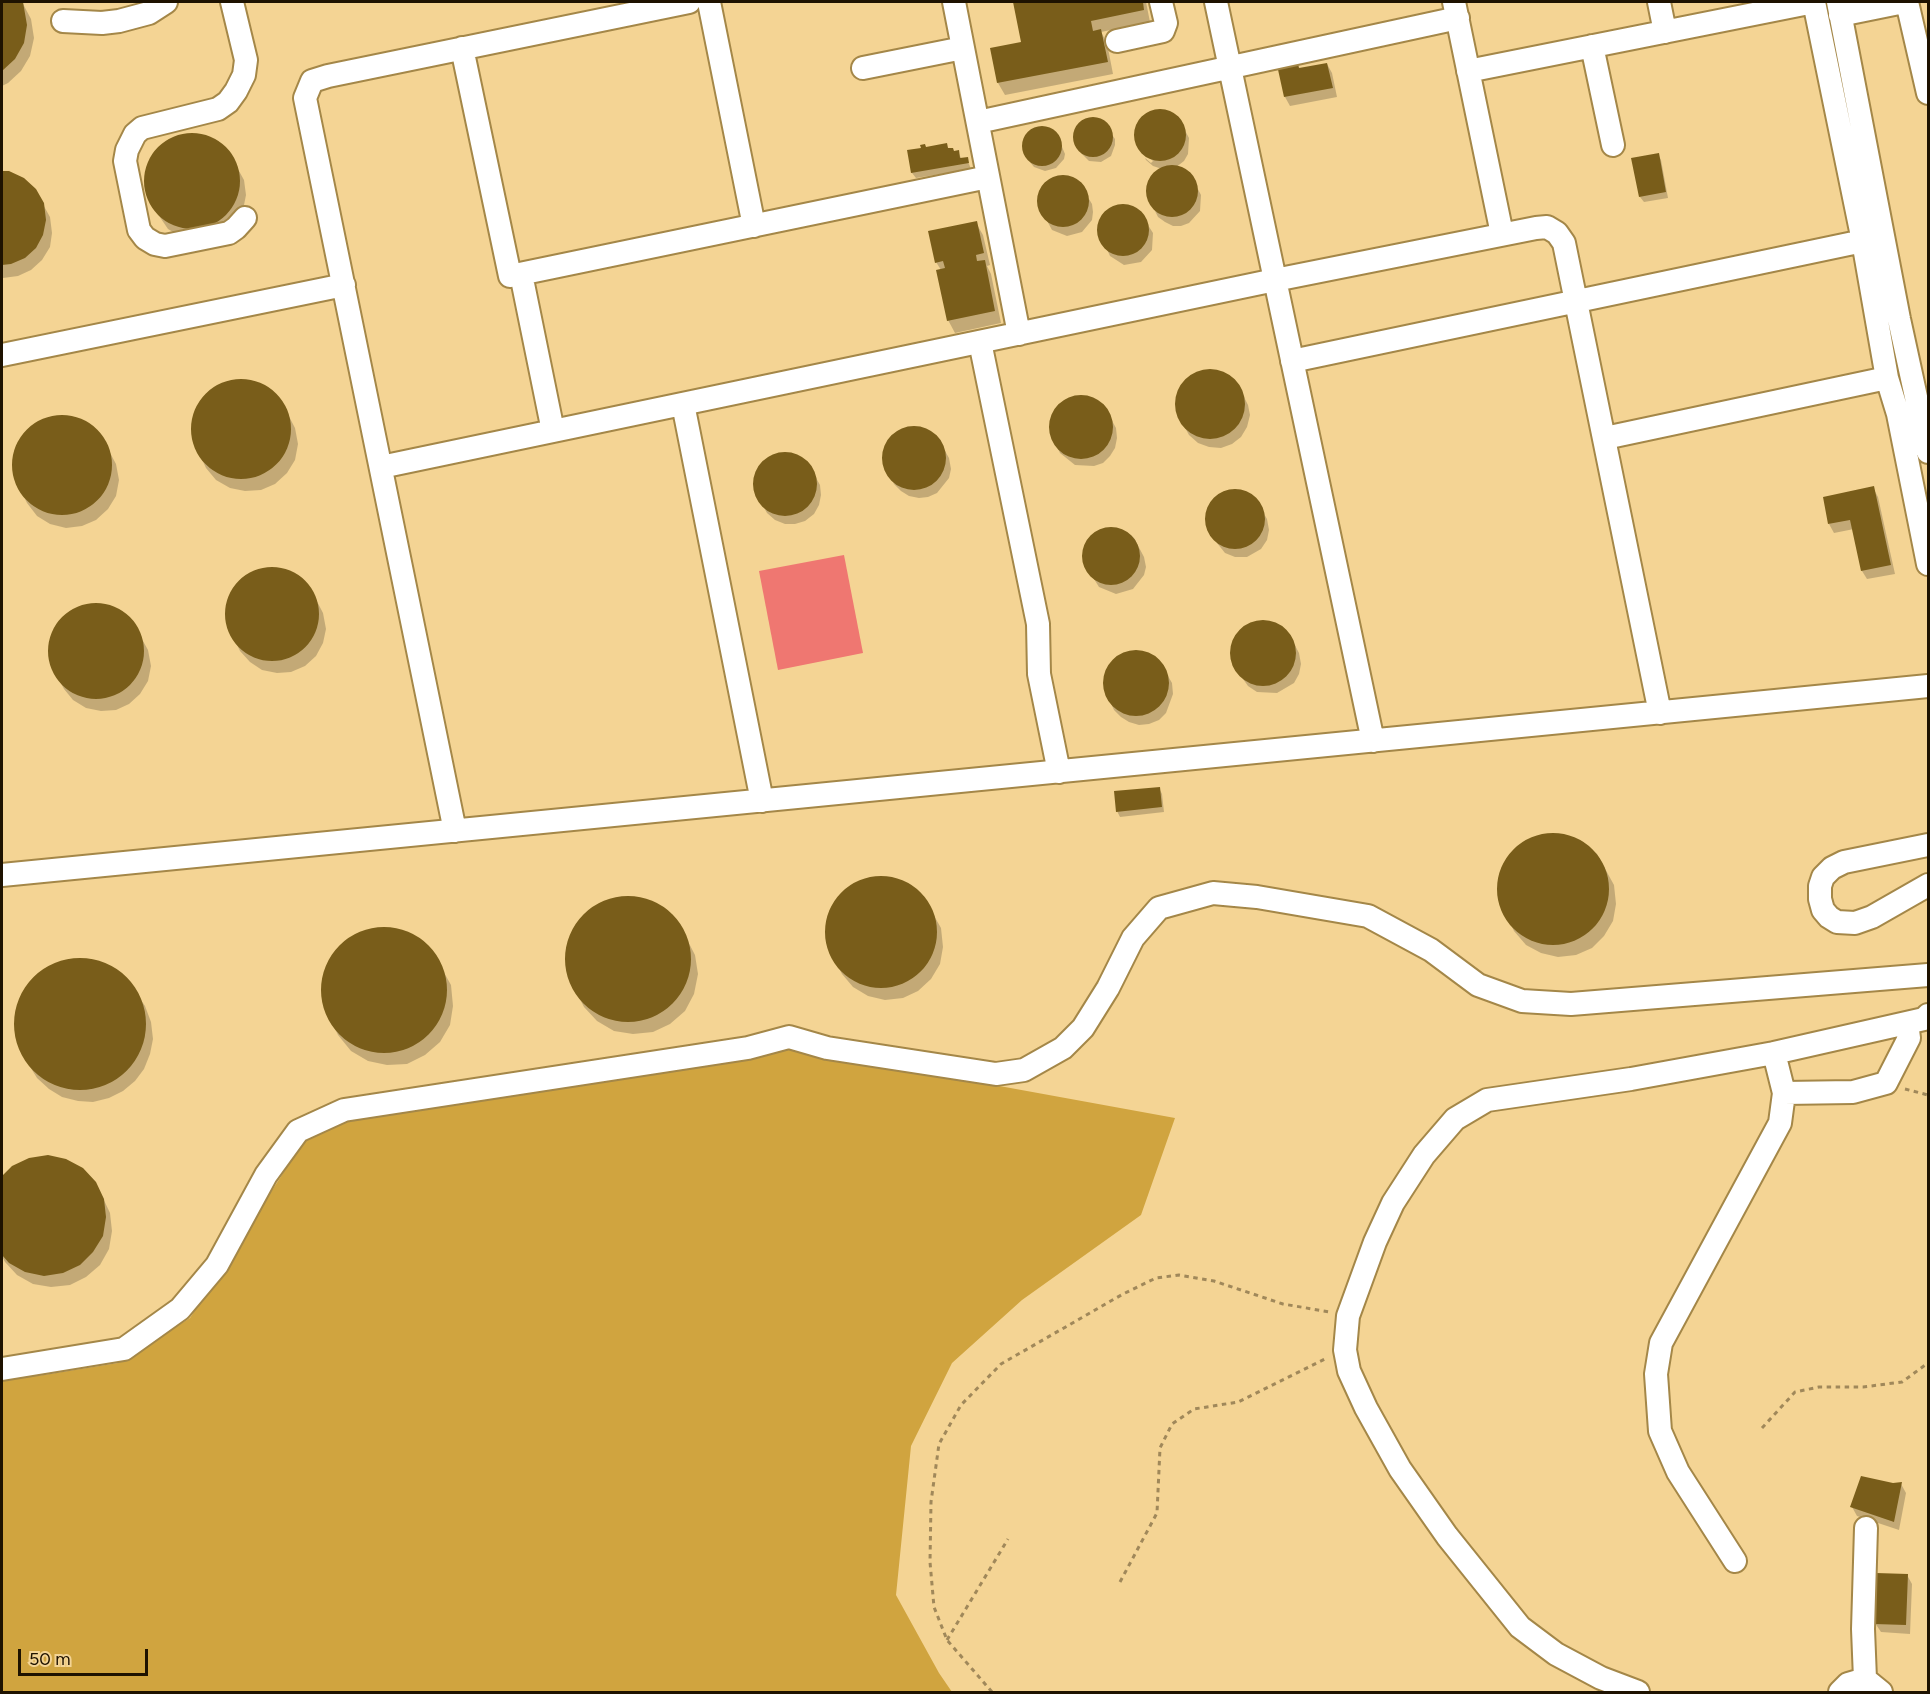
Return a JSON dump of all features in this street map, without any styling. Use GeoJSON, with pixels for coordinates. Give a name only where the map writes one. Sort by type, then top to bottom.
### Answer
{"type":"FeatureCollection","features":[{"type":"Feature","properties":{"kind":"lane"},"geometry":{"type":"LineString","coordinates":[[63,21],[102,23],[119,21],[149,13],[166,2]]}},
{"type":"Feature","properties":{"kind":"lane"},"geometry":{"type":"LineString","coordinates":[[232,2],[246,60],[244,75],[237,91],[218,109],[142,128],[135,134],[127,150],[125,161],[139,230],[145,238],[155,244],[165,246],[229,233],[237,228],[244,218]]}},
{"type":"Feature","properties":{"kind":"lane"},"geometry":{"type":"LineString","coordinates":[[455,831],[305,98],[312,81],[328,76],[689,2]]}},
{"type":"Feature","properties":{"kind":"lane"},"geometry":{"type":"LineString","coordinates":[[709,2],[754,226]]}},
{"type":"Feature","properties":{"kind":"lane"},"geometry":{"type":"LineString","coordinates":[[954,2],[1019,334]]}},
{"type":"Feature","properties":{"kind":"lane"},"geometry":{"type":"LineString","coordinates":[[1117,41],[1163,31],[1166,24],[1161,2]]}},
{"type":"Feature","properties":{"kind":"lane"},"geometry":{"type":"LineString","coordinates":[[1216,2],[1373,741]]}},
{"type":"Feature","properties":{"kind":"lane"},"geometry":{"type":"LineString","coordinates":[[1659,2],[1665,32]]}},
{"type":"Feature","properties":{"kind":"lane"},"geometry":{"type":"LineString","coordinates":[[1468,71],[1814,2],[1863,241],[1887,378],[1898,414],[1929,564]]}},
{"type":"Feature","properties":{"kind":"lane"},"geometry":{"type":"LineString","coordinates":[[1929,93],[1905,2],[1839,8],[1920,371],[1929,452]]}},
{"type":"Feature","properties":{"kind":"lane"},"geometry":{"type":"LineString","coordinates":[[978,122],[1230,67],[1456,10],[1502,234]]}},
{"type":"Feature","properties":{"kind":"lane"},"geometry":{"type":"LineString","coordinates":[[1592,46],[1613,145]]}},
{"type":"Feature","properties":{"kind":"lane"},"geometry":{"type":"LineString","coordinates":[[462,48],[510,276],[988,177]]}},
{"type":"Feature","properties":{"kind":"lane"},"geometry":{"type":"LineString","coordinates":[[863,68],[963,48]]}},
{"type":"Feature","properties":{"kind":"lane"},"geometry":{"type":"LineString","coordinates":[[381,467],[1275,280],[1547,227],[1557,233],[1564,243],[1660,713]]}},
{"type":"Feature","properties":{"kind":"lane"},"geometry":{"type":"LineString","coordinates":[[1293,361],[1863,241]]}},
{"type":"Feature","properties":{"kind":"lane"},"geometry":{"type":"LineString","coordinates":[[520,274],[553,431]]}},
{"type":"Feature","properties":{"kind":"lane"},"geometry":{"type":"LineString","coordinates":[[2,355],[344,285]]}},
{"type":"Feature","properties":{"kind":"lane"},"geometry":{"type":"LineString","coordinates":[[980,342],[1038,624],[1039,674],[1059,772]]}},
{"type":"Feature","properties":{"kind":"lane"},"geometry":{"type":"LineString","coordinates":[[1605,438],[1887,378]]}},
{"type":"Feature","properties":{"kind":"lane"},"geometry":{"type":"LineString","coordinates":[[683,404],[762,801]]}},
{"type":"Feature","properties":{"kind":"lane"},"geometry":{"type":"LineString","coordinates":[[2,875],[1929,686]]}},
{"type":"Feature","properties":{"kind":"lane"},"geometry":{"type":"LineString","coordinates":[[1929,845],[1844,862],[1832,868],[1823,877],[1820,886],[1820,900],[1823,910],[1829,917],[1837,922],[1855,923],[1872,917],[1929,885]]}},
{"type":"Feature","properties":{"kind":"lane"},"geometry":{"type":"LineString","coordinates":[[2,1369],[124,1349],[180,1309],[217,1265],[266,1176],[298,1131],[344,1110],[748,1048],[789,1037],[827,1048],[996,1074],[1024,1070],[1063,1048],[1083,1028],[1108,988],[1133,938],[1159,908],[1213,893],[1257,897],[1368,915],[1431,950],[1478,985],[1522,1000],[1571,1004],[1929,975]]}},
{"type":"Feature","properties":{"kind":"lane"},"geometry":{"type":"LineString","coordinates":[[1638,1692],[1601,1678],[1556,1654],[1520,1627],[1447,1536],[1400,1469],[1349,1371],[1345,1350],[1348,1316],[1375,1242],[1393,1203],[1424,1155],[1455,1119],[1487,1100],[1631,1079],[1774,1053],[1918,1019]]}},
{"type":"Feature","properties":{"kind":"lane"},"geometry":{"type":"LineString","coordinates":[[1784,1093],[1853,1092],[1886,1083],[1918,1019]]}},
{"type":"Feature","properties":{"kind":"lane"},"geometry":{"type":"LineString","coordinates":[[1735,1561],[1678,1472],[1660,1431],[1656,1374],[1661,1343],[1780,1123],[1784,1093],[1774,1053]]}},
{"type":"Feature","properties":{"kind":"lane"},"geometry":{"type":"LineString","coordinates":[[1840,1692],[1848,1684],[1873,1686],[1863,1629],[1866,1528]]}},
{"type":"Feature","properties":{"kind":"path"},"geometry":{"type":"LineString","coordinates":[[1886,1083],[1929,1095]]}},
{"type":"Feature","properties":{"kind":"path"},"geometry":{"type":"LineString","coordinates":[[992,1692],[947,1640],[934,1607],[930,1562],[931,1502],[939,1444],[961,1405],[1001,1364],[1123,1294],[1156,1278],[1179,1275],[1214,1281],[1283,1304],[1348,1316]]}},
{"type":"Feature","properties":{"kind":"path"},"geometry":{"type":"LineString","coordinates":[[1120,1582],[1157,1513],[1160,1448],[1172,1424],[1194,1409],[1238,1402],[1303,1368],[1345,1350]]}},
{"type":"Feature","properties":{"kind":"path"},"geometry":{"type":"LineString","coordinates":[[1762,1428],[1795,1392],[1819,1387],[1863,1387],[1902,1382],[1929,1363]]}},
{"type":"Feature","properties":{"kind":"path"},"geometry":{"type":"LineString","coordinates":[[947,1640],[1008,1539]]}},
{"type":"Feature","properties":{"kind":"shaded area"},"geometry":{"type":"Polygon","coordinates":[[[844,555],[863,653],[778,670],[759,571],[844,555]]]}},
{"type":"Feature","properties":{"kind":"shaded area"},"geometry":{"type":"Polygon","coordinates":[[[791,1048],[1175,1118],[1141,1215],[1022,1300],[952,1363],[911,1446],[896,1595],[952,1692],[2,1692],[2,1376],[37,1376],[118,1363],[190,1318],[307,1136],[349,1120],[791,1048]]]}},
{"type":"Feature","properties":{"kind":"building"},"geometry":{"type":"Polygon","coordinates":[[[2,2],[23,2],[27,25],[24,43],[15,59],[2,71],[2,2]]]}},
{"type":"Feature","properties":{"kind":"building"},"geometry":{"type":"Polygon","coordinates":[[[1013,2],[1143,2],[1144,10],[1091,21],[1093,31],[1101,29],[1108,62],[997,83],[990,48],[1021,42],[1013,2]]]}},
{"type":"Feature","properties":{"kind":"building"},"geometry":{"type":"Polygon","coordinates":[[[1297,61],[1299,68],[1327,63],[1333,88],[1284,97],[1277,65],[1297,61]]]}},
{"type":"Feature","properties":{"kind":"building"},"geometry":{"type":"Polygon","coordinates":[[[1160,109],[1170,111],[1178,117],[1184,125],[1186,135],[1184,145],[1178,153],[1170,159],[1160,161],[1150,159],[1142,153],[1136,145],[1134,135],[1136,125],[1142,117],[1150,111],[1160,109]]]}},
{"type":"Feature","properties":{"kind":"building"},"geometry":{"type":"Polygon","coordinates":[[[1093,117],[1107,123],[1113,137],[1107,151],[1093,157],[1079,151],[1073,137],[1079,123],[1093,117]]]}},
{"type":"Feature","properties":{"kind":"building"},"geometry":{"type":"Polygon","coordinates":[[[1042,126],[1056,132],[1062,146],[1056,160],[1042,166],[1028,160],[1022,146],[1028,132],[1042,126]]]}},
{"type":"Feature","properties":{"kind":"building"},"geometry":{"type":"Polygon","coordinates":[[[192,133],[210,137],[226,147],[236,163],[240,181],[236,199],[226,215],[210,225],[192,229],[174,225],[158,215],[148,199],[144,181],[148,163],[158,147],[174,137],[192,133]]]}},
{"type":"Feature","properties":{"kind":"building"},"geometry":{"type":"Polygon","coordinates":[[[947,143],[948,148],[953,148],[954,151],[959,150],[960,158],[968,157],[969,163],[911,173],[907,150],[921,148],[920,145],[925,144],[926,147],[947,143]]]}},
{"type":"Feature","properties":{"kind":"building"},"geometry":{"type":"Polygon","coordinates":[[[1659,153],[1666,192],[1639,197],[1631,158],[1659,153]]]}},
{"type":"Feature","properties":{"kind":"building"},"geometry":{"type":"Polygon","coordinates":[[[1172,165],[1182,167],[1190,173],[1196,181],[1198,191],[1196,201],[1190,209],[1182,215],[1172,217],[1162,215],[1154,209],[1148,201],[1146,191],[1148,181],[1154,173],[1162,167],[1172,165]]]}},
{"type":"Feature","properties":{"kind":"building"},"geometry":{"type":"Polygon","coordinates":[[[2,171],[9,171],[24,178],[36,189],[44,203],[46,220],[43,235],[36,248],[25,258],[2,265],[2,171]]]}},
{"type":"Feature","properties":{"kind":"building"},"geometry":{"type":"Polygon","coordinates":[[[1063,175],[1077,179],[1085,187],[1089,201],[1085,215],[1077,223],[1063,227],[1049,223],[1041,215],[1037,201],[1041,187],[1049,179],[1063,175]]]}},
{"type":"Feature","properties":{"kind":"building"},"geometry":{"type":"Polygon","coordinates":[[[1118,204],[1128,204],[1137,208],[1145,216],[1149,230],[1145,244],[1137,252],[1128,256],[1118,256],[1109,252],[1101,244],[1097,235],[1097,225],[1101,216],[1109,208],[1118,204]]]}},
{"type":"Feature","properties":{"kind":"building"},"geometry":{"type":"Polygon","coordinates":[[[977,221],[984,253],[976,255],[977,261],[985,260],[995,311],[947,321],[936,270],[945,268],[943,261],[935,263],[928,231],[977,221]]]}},
{"type":"Feature","properties":{"kind":"building"},"geometry":{"type":"Polygon","coordinates":[[[1210,369],[1223,372],[1235,379],[1242,391],[1245,404],[1242,417],[1235,429],[1223,436],[1210,439],[1197,436],[1185,429],[1178,417],[1175,404],[1178,391],[1185,379],[1197,372],[1210,369]]]}},
{"type":"Feature","properties":{"kind":"building"},"geometry":{"type":"Polygon","coordinates":[[[241,379],[260,383],[277,393],[287,410],[291,429],[287,448],[277,465],[260,475],[241,479],[222,475],[205,465],[195,448],[191,429],[195,410],[205,393],[222,383],[241,379]]]}},
{"type":"Feature","properties":{"kind":"building"},"geometry":{"type":"Polygon","coordinates":[[[1081,395],[1099,401],[1107,409],[1113,427],[1107,445],[1099,453],[1081,459],[1063,453],[1055,445],[1049,427],[1055,409],[1063,401],[1081,395]]]}},
{"type":"Feature","properties":{"kind":"building"},"geometry":{"type":"Polygon","coordinates":[[[62,415],[81,419],[98,429],[108,446],[112,465],[108,484],[98,501],[81,511],[62,515],[43,511],[26,501],[16,484],[12,465],[16,446],[26,429],[43,419],[62,415]]]}},
{"type":"Feature","properties":{"kind":"building"},"geometry":{"type":"Polygon","coordinates":[[[914,426],[932,432],[940,440],[946,458],[940,476],[932,484],[914,490],[896,484],[888,476],[882,458],[888,440],[896,432],[914,426]]]}},
{"type":"Feature","properties":{"kind":"building"},"geometry":{"type":"Polygon","coordinates":[[[785,452],[803,458],[811,466],[817,484],[811,502],[803,510],[785,516],[767,510],[759,502],[753,484],[759,466],[767,458],[785,452]]]}},
{"type":"Feature","properties":{"kind":"building"},"geometry":{"type":"Polygon","coordinates":[[[1874,486],[1891,565],[1861,571],[1850,520],[1828,524],[1823,497],[1874,486]]]}},
{"type":"Feature","properties":{"kind":"building"},"geometry":{"type":"Polygon","coordinates":[[[1235,489],[1256,498],[1265,519],[1256,540],[1235,549],[1214,540],[1205,519],[1214,498],[1235,489]]]}},
{"type":"Feature","properties":{"kind":"building"},"geometry":{"type":"Polygon","coordinates":[[[1105,527],[1117,527],[1127,531],[1136,540],[1140,562],[1132,577],[1117,585],[1105,585],[1095,581],[1086,572],[1082,562],[1082,550],[1086,540],[1095,531],[1105,527]]]}},
{"type":"Feature","properties":{"kind":"building"},"geometry":{"type":"Polygon","coordinates":[[[272,567],[290,571],[305,581],[315,596],[319,614],[315,632],[305,647],[290,657],[272,661],[254,657],[239,647],[229,632],[225,614],[229,596],[239,581],[254,571],[272,567]]]}},
{"type":"Feature","properties":{"kind":"building"},"geometry":{"type":"Polygon","coordinates":[[[96,603],[114,607],[130,617],[140,633],[144,651],[140,669],[130,685],[114,695],[96,699],[78,695],[62,685],[52,669],[48,651],[52,633],[62,617],[78,607],[96,603]]]}},
{"type":"Feature","properties":{"kind":"building"},"geometry":{"type":"Polygon","coordinates":[[[1263,620],[1276,623],[1286,630],[1293,640],[1296,653],[1293,666],[1286,676],[1276,683],[1263,686],[1250,683],[1240,676],[1233,666],[1230,653],[1233,640],[1240,630],[1250,623],[1263,620]]]}},
{"type":"Feature","properties":{"kind":"building"},"geometry":{"type":"Polygon","coordinates":[[[1136,650],[1149,653],[1159,660],[1166,670],[1169,683],[1166,696],[1159,706],[1149,713],[1136,716],[1123,713],[1113,706],[1106,696],[1103,683],[1106,670],[1113,660],[1123,653],[1136,650]]]}},
{"type":"Feature","properties":{"kind":"building"},"geometry":{"type":"Polygon","coordinates":[[[1160,787],[1162,807],[1116,812],[1114,791],[1160,787]]]}},
{"type":"Feature","properties":{"kind":"building"},"geometry":{"type":"Polygon","coordinates":[[[1553,833],[1575,837],[1593,849],[1605,867],[1609,889],[1605,911],[1593,929],[1575,941],[1553,945],[1531,941],[1513,929],[1501,911],[1497,889],[1501,867],[1513,849],[1531,837],[1553,833]]]}},
{"type":"Feature","properties":{"kind":"building"},"geometry":{"type":"Polygon","coordinates":[[[881,876],[902,880],[921,892],[933,911],[937,932],[933,953],[921,972],[902,984],[881,988],[860,984],[841,972],[829,953],[825,932],[829,911],[841,892],[860,880],[881,876]]]}},
{"type":"Feature","properties":{"kind":"building"},"geometry":{"type":"Polygon","coordinates":[[[628,896],[652,901],[673,914],[686,935],[691,959],[686,983],[673,1004],[652,1017],[628,1022],[604,1017],[583,1004],[570,983],[565,959],[570,935],[583,914],[604,901],[628,896]]]}},
{"type":"Feature","properties":{"kind":"building"},"geometry":{"type":"Polygon","coordinates":[[[384,927],[408,932],[429,945],[442,966],[447,990],[442,1014],[429,1035],[408,1048],[384,1053],[360,1048],[339,1035],[326,1014],[321,990],[326,966],[339,945],[360,932],[384,927]]]}},
{"type":"Feature","properties":{"kind":"building"},"geometry":{"type":"Polygon","coordinates":[[[80,958],[105,963],[127,977],[141,999],[146,1024],[141,1049],[127,1071],[105,1085],[80,1090],[55,1085],[33,1071],[19,1049],[14,1024],[19,999],[33,977],[55,963],[80,958]]]}},
{"type":"Feature","properties":{"kind":"building"},"geometry":{"type":"Polygon","coordinates":[[[48,1155],[66,1159],[83,1168],[96,1182],[104,1199],[106,1217],[103,1236],[93,1252],[80,1265],[63,1273],[44,1276],[25,1272],[9,1263],[2,1255],[2,1176],[12,1166],[29,1158],[48,1155]]]}},
{"type":"Feature","properties":{"kind":"building"},"geometry":{"type":"Polygon","coordinates":[[[1861,1476],[1893,1483],[1902,1482],[1894,1522],[1850,1507],[1861,1476]]]}},
{"type":"Feature","properties":{"kind":"building"},"geometry":{"type":"Polygon","coordinates":[[[1876,1573],[1908,1574],[1906,1625],[1874,1624],[1876,1573]]]}}]}
